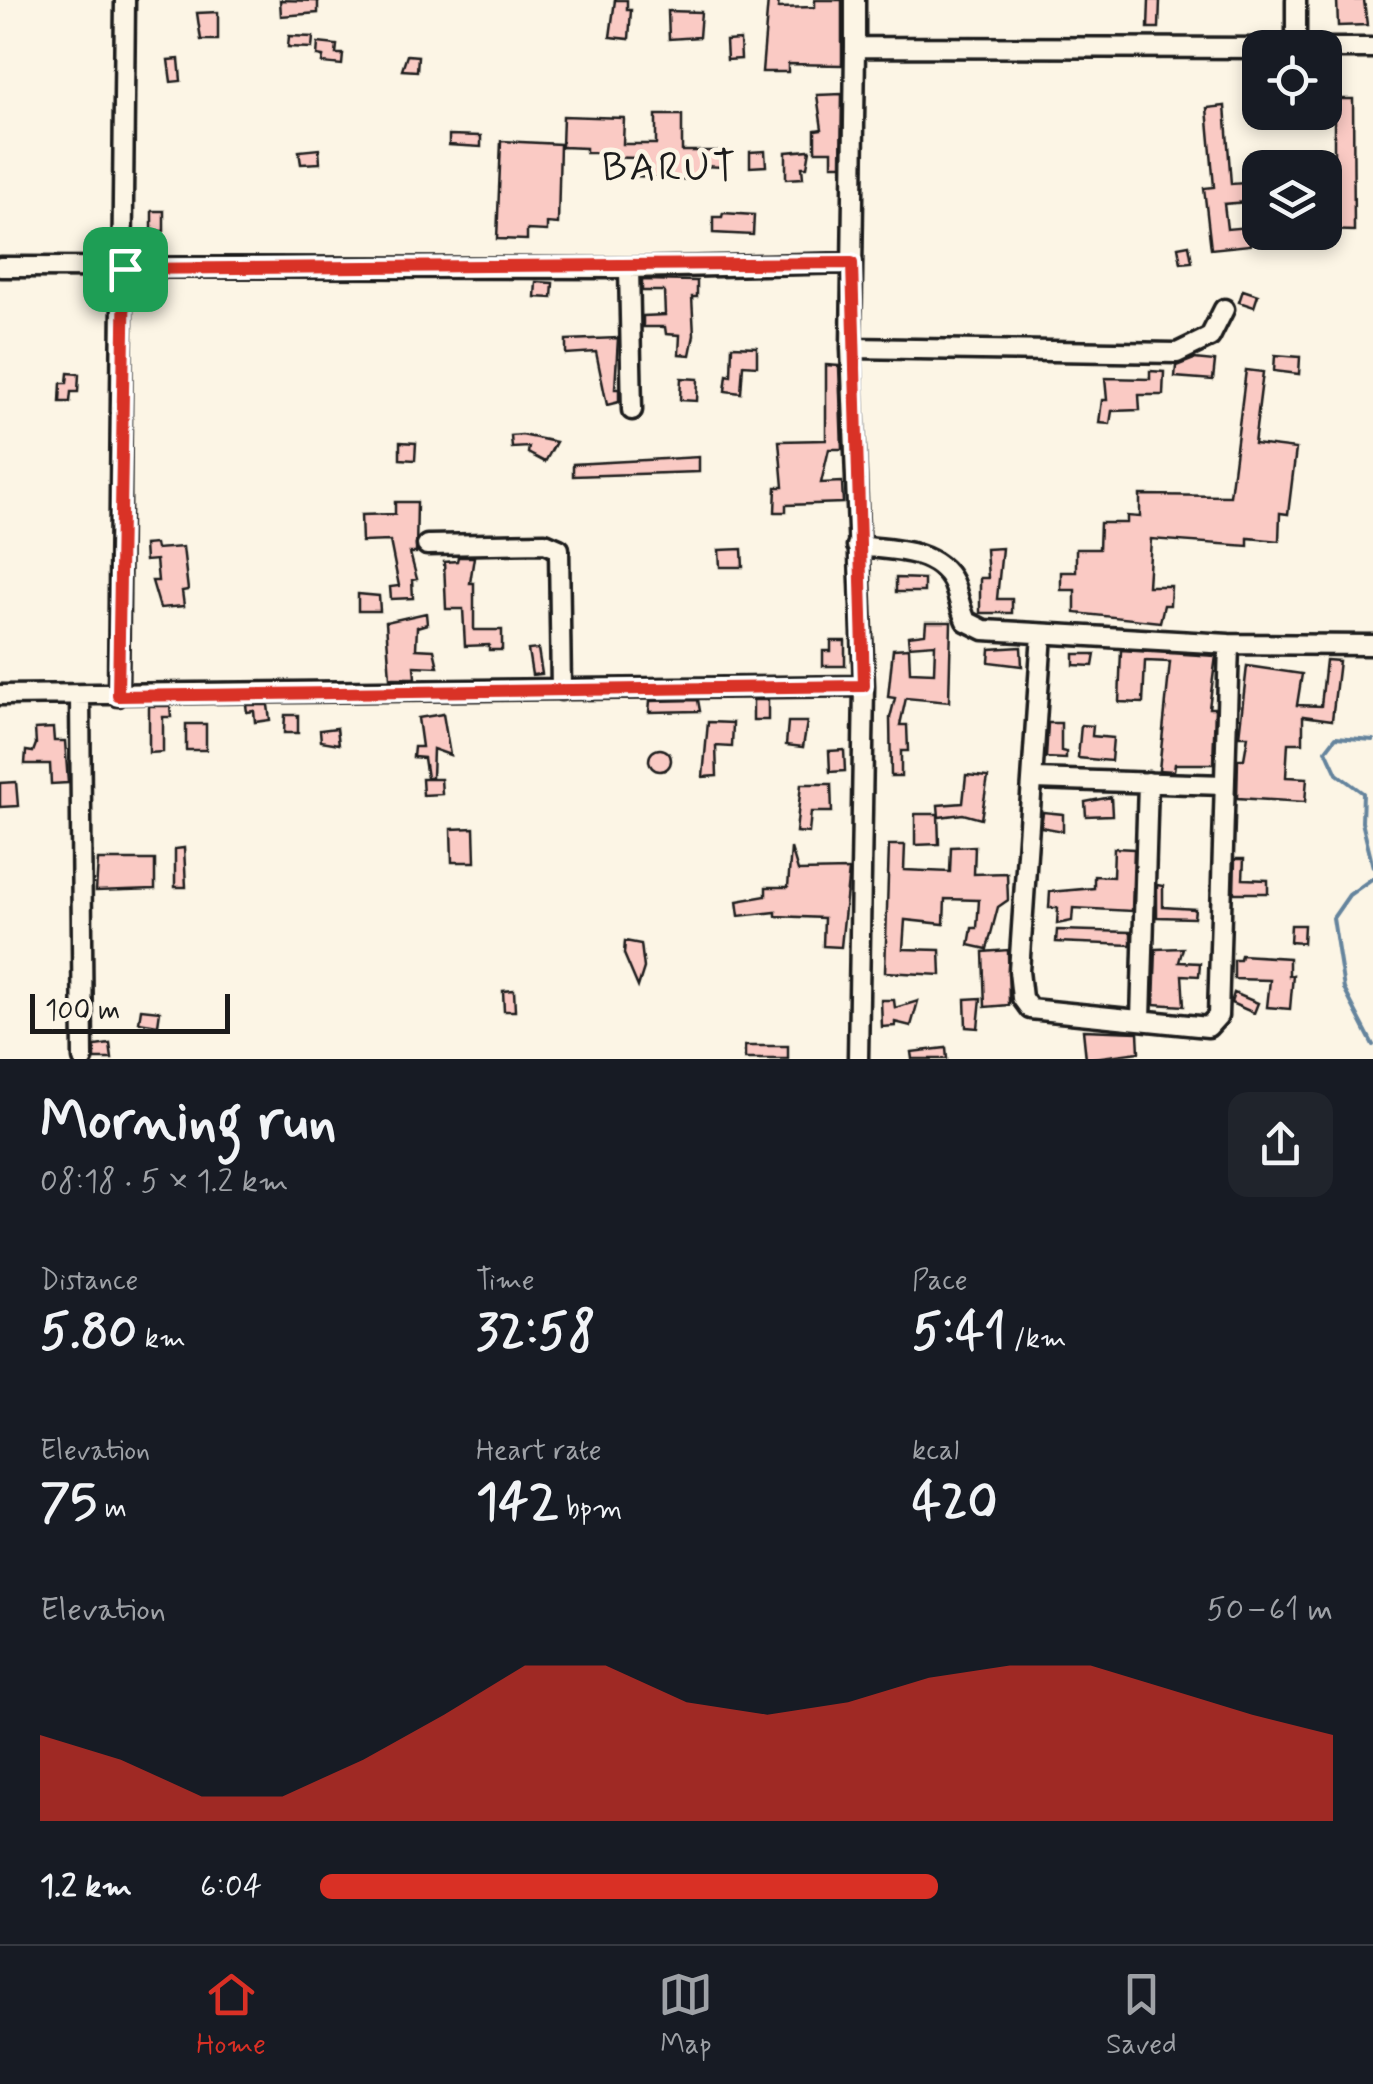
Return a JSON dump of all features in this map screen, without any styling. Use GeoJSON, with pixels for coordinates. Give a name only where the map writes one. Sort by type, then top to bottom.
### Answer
{"type":"FeatureCollection","features":[{"type":"Feature","properties":{"kind":"street"},"geometry":{"type":"LineString","coordinates":[[118,696],[125,0]]}},
{"type":"Feature","properties":{"kind":"street"},"geometry":{"type":"LineString","coordinates":[[855,0],[852,348],[864,686],[858,1059]]}},
{"type":"Feature","properties":{"kind":"street"},"geometry":{"type":"LineString","coordinates":[[1294,30],[1296,0]]}},
{"type":"Feature","properties":{"kind":"street"},"geometry":{"type":"LineString","coordinates":[[855,47],[1242,48]]}},
{"type":"Feature","properties":{"kind":"street"},"geometry":{"type":"LineString","coordinates":[[1342,48],[1373,48]]}},
{"type":"Feature","properties":{"kind":"street"},"geometry":{"type":"LineString","coordinates":[[0,267],[630,268],[852,263]]}},
{"type":"Feature","properties":{"kind":"street"},"geometry":{"type":"LineString","coordinates":[[630,268],[632,410]]}},
{"type":"Feature","properties":{"kind":"street"},"geometry":{"type":"LineString","coordinates":[[852,348],[1177,354],[1210,337],[1224,309]]}},
{"type":"Feature","properties":{"kind":"street"},"geometry":{"type":"LineString","coordinates":[[427,545],[545,543],[559,548],[561,690]]}},
{"type":"Feature","properties":{"kind":"street"},"geometry":{"type":"LineString","coordinates":[[858,546],[918,554],[936,562],[952,580],[966,621],[974,628],[1228,644],[1373,645]]}},
{"type":"Feature","properties":{"kind":"street"},"geometry":{"type":"LineString","coordinates":[[1042,634],[1019,971],[1022,998],[1030,1009],[1208,1027],[1218,1016],[1228,644]]}},
{"type":"Feature","properties":{"kind":"street"},"geometry":{"type":"LineString","coordinates":[[0,695],[864,686]]}},
{"type":"Feature","properties":{"kind":"street"},"geometry":{"type":"LineString","coordinates":[[80,696],[83,1059]]}},
{"type":"Feature","properties":{"kind":"street"},"geometry":{"type":"LineString","coordinates":[[1034,779],[1224,784]]}},
{"type":"Feature","properties":{"kind":"street"},"geometry":{"type":"LineString","coordinates":[[1141,1019],[1148,782]]}},
{"type":"Feature","properties":{"kind":"building"},"geometry":{"type":"Polygon","coordinates":[[[280,0],[318,1],[318,13],[281,16],[280,0]]]}},
{"type":"Feature","properties":{"kind":"building"},"geometry":{"type":"Polygon","coordinates":[[[615,0],[627,0],[627,10],[631,10],[629,39],[610,37],[615,0]]]}},
{"type":"Feature","properties":{"kind":"building"},"geometry":{"type":"Polygon","coordinates":[[[768,0],[779,0],[778,8],[815,7],[815,0],[842,0],[842,65],[788,64],[788,72],[762,72],[768,0]]]}},
{"type":"Feature","properties":{"kind":"building"},"geometry":{"type":"Polygon","coordinates":[[[1149,0],[1160,0],[1159,28],[1148,28],[1149,0]]]}},
{"type":"Feature","properties":{"kind":"building"},"geometry":{"type":"Polygon","coordinates":[[[1337,0],[1364,0],[1367,25],[1338,26],[1337,0]]]}},
{"type":"Feature","properties":{"kind":"building"},"geometry":{"type":"Polygon","coordinates":[[[668,11],[701,12],[699,37],[669,39],[668,11]]]}},
{"type":"Feature","properties":{"kind":"building"},"geometry":{"type":"Polygon","coordinates":[[[218,12],[218,40],[201,40],[197,13],[218,12]]]}},
{"type":"Feature","properties":{"kind":"building"},"geometry":{"type":"Polygon","coordinates":[[[289,36],[313,37],[312,48],[288,47],[289,36]]]}},
{"type":"Feature","properties":{"kind":"building"},"geometry":{"type":"Polygon","coordinates":[[[740,40],[741,59],[727,60],[726,41],[740,40]]]}},
{"type":"Feature","properties":{"kind":"building"},"geometry":{"type":"Polygon","coordinates":[[[318,43],[337,45],[336,54],[343,54],[342,65],[322,63],[323,57],[317,56],[318,43]]]}},
{"type":"Feature","properties":{"kind":"building"},"geometry":{"type":"Polygon","coordinates":[[[407,55],[418,56],[417,71],[402,70],[407,55]]]}},
{"type":"Feature","properties":{"kind":"building"},"geometry":{"type":"Polygon","coordinates":[[[179,59],[181,81],[171,82],[168,60],[179,59]]]}},
{"type":"Feature","properties":{"kind":"building"},"geometry":{"type":"Polygon","coordinates":[[[842,94],[841,165],[832,165],[832,151],[815,151],[815,130],[822,129],[817,95],[842,94]]]}},
{"type":"Feature","properties":{"kind":"building"},"geometry":{"type":"Polygon","coordinates":[[[1342,99],[1353,99],[1354,231],[1342,231],[1342,150],[1334,150],[1334,130],[1342,130],[1342,99]]]}},
{"type":"Feature","properties":{"kind":"building"},"geometry":{"type":"Polygon","coordinates":[[[1225,106],[1231,184],[1242,183],[1242,202],[1224,204],[1227,229],[1242,228],[1242,246],[1211,249],[1204,188],[1214,187],[1207,108],[1225,106]]]}},
{"type":"Feature","properties":{"kind":"building"},"geometry":{"type":"Polygon","coordinates":[[[656,115],[682,115],[682,151],[725,151],[724,167],[701,166],[694,180],[637,176],[637,158],[598,157],[598,153],[586,153],[586,148],[562,147],[563,116],[624,118],[623,144],[656,144],[656,115]]]}},
{"type":"Feature","properties":{"kind":"building"},"geometry":{"type":"Polygon","coordinates":[[[449,135],[481,136],[481,147],[449,145],[449,135]]]}},
{"type":"Feature","properties":{"kind":"building"},"geometry":{"type":"Polygon","coordinates":[[[501,141],[560,144],[558,224],[547,223],[547,231],[527,230],[527,240],[497,239],[501,141]]]}},
{"type":"Feature","properties":{"kind":"building"},"geometry":{"type":"Polygon","coordinates":[[[319,149],[320,163],[301,164],[299,151],[319,149]]]}},
{"type":"Feature","properties":{"kind":"building"},"geometry":{"type":"Polygon","coordinates":[[[810,150],[807,167],[802,167],[803,178],[786,179],[786,152],[810,150]]]}},
{"type":"Feature","properties":{"kind":"building"},"geometry":{"type":"Polygon","coordinates":[[[765,151],[766,166],[750,167],[750,152],[765,151]]]}},
{"type":"Feature","properties":{"kind":"building"},"geometry":{"type":"Polygon","coordinates":[[[152,211],[164,211],[164,231],[152,231],[152,211]]]}},
{"type":"Feature","properties":{"kind":"building"},"geometry":{"type":"Polygon","coordinates":[[[723,213],[754,215],[753,235],[713,233],[713,217],[722,217],[723,213]]]}},
{"type":"Feature","properties":{"kind":"building"},"geometry":{"type":"Polygon","coordinates":[[[1189,245],[1192,262],[1181,263],[1178,247],[1189,245]]]}},
{"type":"Feature","properties":{"kind":"building"},"geometry":{"type":"Polygon","coordinates":[[[642,280],[697,281],[697,297],[692,297],[694,335],[690,355],[679,354],[680,335],[666,334],[665,327],[643,327],[643,316],[665,315],[664,291],[642,291],[642,280]]]}},
{"type":"Feature","properties":{"kind":"building"},"geometry":{"type":"Polygon","coordinates":[[[536,282],[553,283],[552,298],[535,297],[536,282]]]}},
{"type":"Feature","properties":{"kind":"building"},"geometry":{"type":"Polygon","coordinates":[[[1243,290],[1258,295],[1254,307],[1239,302],[1243,290]]]}},
{"type":"Feature","properties":{"kind":"building"},"geometry":{"type":"Polygon","coordinates":[[[618,338],[615,389],[619,389],[619,402],[607,405],[596,352],[566,354],[566,340],[618,338]]]}},
{"type":"Feature","properties":{"kind":"building"},"geometry":{"type":"Polygon","coordinates":[[[732,346],[757,347],[757,366],[743,365],[741,393],[725,391],[727,375],[731,376],[732,346]]]}},
{"type":"Feature","properties":{"kind":"building"},"geometry":{"type":"Polygon","coordinates":[[[1275,355],[1300,357],[1299,374],[1274,371],[1275,355]]]}},
{"type":"Feature","properties":{"kind":"building"},"geometry":{"type":"Polygon","coordinates":[[[1194,359],[1215,361],[1213,380],[1175,377],[1176,366],[1194,359]]]}},
{"type":"Feature","properties":{"kind":"building"},"geometry":{"type":"Polygon","coordinates":[[[826,365],[839,366],[842,449],[829,449],[821,483],[842,482],[843,503],[786,505],[786,512],[775,512],[776,487],[783,487],[779,441],[826,440],[826,365]]]}},
{"type":"Feature","properties":{"kind":"building"},"geometry":{"type":"Polygon","coordinates":[[[1246,370],[1263,372],[1254,444],[1296,449],[1288,514],[1280,513],[1279,541],[1248,538],[1248,546],[1151,539],[1148,586],[1171,586],[1170,605],[1164,605],[1160,622],[1075,613],[1075,590],[1061,590],[1061,572],[1076,572],[1076,549],[1099,549],[1100,523],[1127,523],[1127,516],[1140,517],[1140,495],[1230,496],[1246,370]]]}},
{"type":"Feature","properties":{"kind":"building"},"geometry":{"type":"Polygon","coordinates":[[[1150,371],[1164,372],[1163,395],[1139,395],[1140,410],[1112,411],[1110,424],[1099,423],[1102,400],[1107,400],[1105,378],[1150,379],[1150,371]]]}},
{"type":"Feature","properties":{"kind":"building"},"geometry":{"type":"Polygon","coordinates":[[[68,373],[79,374],[78,392],[71,392],[70,402],[60,402],[61,383],[67,383],[68,373]]]}},
{"type":"Feature","properties":{"kind":"building"},"geometry":{"type":"Polygon","coordinates":[[[681,378],[698,379],[697,401],[680,400],[681,378]]]}},
{"type":"Feature","properties":{"kind":"building"},"geometry":{"type":"Polygon","coordinates":[[[511,436],[556,442],[545,462],[528,453],[529,447],[512,448],[511,436]]]}},
{"type":"Feature","properties":{"kind":"building"},"geometry":{"type":"Polygon","coordinates":[[[400,442],[416,443],[415,460],[400,459],[400,442]]]}},
{"type":"Feature","properties":{"kind":"building"},"geometry":{"type":"Polygon","coordinates":[[[699,457],[699,472],[573,476],[573,464],[699,457]]]}},
{"type":"Feature","properties":{"kind":"building"},"geometry":{"type":"Polygon","coordinates":[[[395,502],[417,502],[416,553],[410,553],[417,579],[412,580],[413,598],[391,599],[390,587],[399,586],[390,541],[362,542],[361,515],[395,514],[395,502]]]}},
{"type":"Feature","properties":{"kind":"building"},"geometry":{"type":"Polygon","coordinates":[[[155,544],[156,549],[183,547],[188,590],[182,591],[184,606],[160,608],[152,581],[158,581],[156,560],[145,561],[144,545],[155,544]]]}},
{"type":"Feature","properties":{"kind":"building"},"geometry":{"type":"Polygon","coordinates":[[[1002,548],[997,599],[1012,599],[1012,613],[980,613],[980,578],[988,578],[986,549],[1002,548]]]}},
{"type":"Feature","properties":{"kind":"building"},"geometry":{"type":"Polygon","coordinates":[[[742,549],[743,567],[720,567],[719,550],[742,549]]]}},
{"type":"Feature","properties":{"kind":"building"},"geometry":{"type":"Polygon","coordinates":[[[458,557],[474,557],[470,583],[474,583],[474,630],[502,630],[502,650],[489,650],[489,645],[465,646],[463,609],[446,609],[444,562],[457,561],[458,557]]]}},
{"type":"Feature","properties":{"kind":"building"},"geometry":{"type":"Polygon","coordinates":[[[896,578],[924,579],[924,592],[896,592],[896,578]]]}},
{"type":"Feature","properties":{"kind":"building"},"geometry":{"type":"Polygon","coordinates":[[[358,594],[379,596],[380,611],[358,611],[358,594]]]}},
{"type":"Feature","properties":{"kind":"building"},"geometry":{"type":"Polygon","coordinates":[[[426,613],[427,624],[417,627],[416,649],[434,650],[438,667],[414,666],[415,678],[390,678],[386,622],[426,613]]]}},
{"type":"Feature","properties":{"kind":"building"},"geometry":{"type":"Polygon","coordinates":[[[926,622],[951,622],[949,702],[906,698],[900,725],[907,725],[908,751],[901,751],[901,776],[891,776],[890,718],[895,698],[888,697],[893,649],[909,648],[910,672],[934,673],[935,644],[909,646],[908,636],[925,634],[926,622]]]}},
{"type":"Feature","properties":{"kind":"building"},"geometry":{"type":"Polygon","coordinates":[[[831,641],[845,641],[845,666],[823,666],[823,651],[831,651],[831,641]]]}},
{"type":"Feature","properties":{"kind":"building"},"geometry":{"type":"Polygon","coordinates":[[[1021,647],[1022,666],[989,662],[990,649],[1021,647]]]}},
{"type":"Feature","properties":{"kind":"building"},"geometry":{"type":"Polygon","coordinates":[[[538,649],[542,674],[532,675],[528,650],[538,649]]]}},
{"type":"Feature","properties":{"kind":"building"},"geometry":{"type":"Polygon","coordinates":[[[1121,650],[1216,656],[1209,708],[1215,708],[1213,764],[1175,764],[1174,771],[1159,770],[1170,662],[1145,661],[1143,703],[1119,702],[1121,650]]]}},
{"type":"Feature","properties":{"kind":"building"},"geometry":{"type":"Polygon","coordinates":[[[1074,654],[1095,654],[1093,666],[1074,665],[1074,654]]]}},
{"type":"Feature","properties":{"kind":"building"},"geometry":{"type":"Polygon","coordinates":[[[1326,660],[1339,661],[1332,720],[1303,716],[1303,743],[1288,743],[1286,777],[1307,778],[1305,802],[1237,798],[1238,759],[1244,759],[1248,736],[1239,736],[1247,666],[1302,674],[1297,705],[1321,706],[1326,660]]]}},
{"type":"Feature","properties":{"kind":"building"},"geometry":{"type":"Polygon","coordinates":[[[698,700],[700,711],[649,712],[650,701],[698,700]]]}},
{"type":"Feature","properties":{"kind":"building"},"geometry":{"type":"Polygon","coordinates":[[[753,700],[768,700],[768,720],[753,720],[753,700]]]}},
{"type":"Feature","properties":{"kind":"building"},"geometry":{"type":"Polygon","coordinates":[[[246,705],[268,705],[270,720],[255,722],[254,711],[247,712],[246,705]]]}},
{"type":"Feature","properties":{"kind":"building"},"geometry":{"type":"Polygon","coordinates":[[[149,706],[170,706],[171,717],[163,717],[163,752],[149,753],[149,706]]]}},
{"type":"Feature","properties":{"kind":"building"},"geometry":{"type":"Polygon","coordinates":[[[443,714],[450,755],[433,749],[432,778],[427,778],[424,758],[413,757],[414,747],[422,747],[418,718],[443,714]]]}},
{"type":"Feature","properties":{"kind":"building"},"geometry":{"type":"Polygon","coordinates":[[[285,715],[298,715],[298,733],[284,733],[285,715]]]}},
{"type":"Feature","properties":{"kind":"building"},"geometry":{"type":"Polygon","coordinates":[[[708,722],[733,723],[732,747],[716,746],[717,776],[703,777],[708,722]]]}},
{"type":"Feature","properties":{"kind":"building"},"geometry":{"type":"Polygon","coordinates":[[[788,722],[807,722],[803,747],[786,745],[788,722]]]}},
{"type":"Feature","properties":{"kind":"building"},"geometry":{"type":"Polygon","coordinates":[[[1048,723],[1061,723],[1061,751],[1066,752],[1066,759],[1046,758],[1048,723]]]}},
{"type":"Feature","properties":{"kind":"building"},"geometry":{"type":"Polygon","coordinates":[[[186,724],[206,724],[206,750],[186,750],[186,724]]]}},
{"type":"Feature","properties":{"kind":"building"},"geometry":{"type":"Polygon","coordinates":[[[1081,725],[1093,726],[1092,736],[1113,738],[1111,761],[1078,758],[1081,725]]]}},
{"type":"Feature","properties":{"kind":"building"},"geometry":{"type":"Polygon","coordinates":[[[53,728],[54,741],[65,741],[68,783],[51,784],[50,764],[25,764],[26,751],[33,752],[36,744],[35,729],[53,728]]]}},
{"type":"Feature","properties":{"kind":"building"},"geometry":{"type":"Polygon","coordinates":[[[337,728],[339,744],[321,741],[320,730],[337,728]]]}},
{"type":"Feature","properties":{"kind":"building"},"geometry":{"type":"Polygon","coordinates":[[[660,749],[668,752],[668,768],[660,771],[652,768],[649,760],[652,752],[660,749]]]}},
{"type":"Feature","properties":{"kind":"building"},"geometry":{"type":"Polygon","coordinates":[[[844,750],[845,771],[830,772],[829,751],[844,750]]]}},
{"type":"Feature","properties":{"kind":"building"},"geometry":{"type":"Polygon","coordinates":[[[966,775],[988,777],[981,819],[963,814],[939,817],[938,805],[963,803],[966,775]]]}},
{"type":"Feature","properties":{"kind":"building"},"geometry":{"type":"Polygon","coordinates":[[[422,779],[441,779],[442,794],[423,795],[422,779]]]}},
{"type":"Feature","properties":{"kind":"building"},"geometry":{"type":"Polygon","coordinates":[[[16,782],[18,806],[0,807],[0,783],[16,782]]]}},
{"type":"Feature","properties":{"kind":"building"},"geometry":{"type":"Polygon","coordinates":[[[801,784],[831,784],[832,812],[811,812],[809,833],[796,832],[801,784]]]}},
{"type":"Feature","properties":{"kind":"building"},"geometry":{"type":"Polygon","coordinates":[[[1111,797],[1112,815],[1086,816],[1085,802],[1111,797]]]}},
{"type":"Feature","properties":{"kind":"building"},"geometry":{"type":"Polygon","coordinates":[[[1043,812],[1063,814],[1063,831],[1041,827],[1043,812]]]}},
{"type":"Feature","properties":{"kind":"building"},"geometry":{"type":"Polygon","coordinates":[[[915,814],[938,814],[939,844],[915,845],[915,814]]]}},
{"type":"Feature","properties":{"kind":"building"},"geometry":{"type":"Polygon","coordinates":[[[474,828],[475,862],[452,862],[451,829],[474,828]]]}},
{"type":"Feature","properties":{"kind":"building"},"geometry":{"type":"Polygon","coordinates":[[[889,845],[905,845],[904,870],[950,872],[951,847],[975,846],[974,874],[1007,873],[1008,900],[998,907],[987,949],[969,945],[972,928],[977,928],[979,900],[945,899],[944,924],[905,920],[903,949],[940,950],[941,975],[885,972],[889,845]]]}},
{"type":"Feature","properties":{"kind":"building"},"geometry":{"type":"Polygon","coordinates":[[[184,848],[186,887],[175,887],[175,849],[184,848]]]}},
{"type":"Feature","properties":{"kind":"building"},"geometry":{"type":"Polygon","coordinates":[[[791,848],[798,871],[849,870],[841,947],[823,946],[824,918],[776,916],[776,912],[739,916],[737,901],[766,896],[766,887],[788,887],[791,848]]]}},
{"type":"Feature","properties":{"kind":"building"},"geometry":{"type":"Polygon","coordinates":[[[1114,848],[1134,849],[1132,911],[1073,908],[1072,921],[1057,924],[1058,908],[1049,908],[1050,892],[1094,888],[1094,876],[1113,877],[1114,848]]]}},
{"type":"Feature","properties":{"kind":"building"},"geometry":{"type":"Polygon","coordinates":[[[1235,859],[1244,859],[1243,879],[1268,880],[1268,893],[1234,893],[1235,859]]]}},
{"type":"Feature","properties":{"kind":"building"},"geometry":{"type":"Polygon","coordinates":[[[98,860],[155,860],[155,889],[96,891],[98,860]]]}},
{"type":"Feature","properties":{"kind":"building"},"geometry":{"type":"Polygon","coordinates":[[[1157,885],[1163,886],[1163,907],[1195,909],[1194,918],[1157,917],[1157,885]]]}},
{"type":"Feature","properties":{"kind":"building"},"geometry":{"type":"Polygon","coordinates":[[[1291,925],[1304,925],[1303,943],[1290,942],[1291,925]]]}},
{"type":"Feature","properties":{"kind":"building"},"geometry":{"type":"Polygon","coordinates":[[[1057,930],[1131,932],[1131,945],[1056,942],[1057,930]]]}},
{"type":"Feature","properties":{"kind":"building"},"geometry":{"type":"Polygon","coordinates":[[[625,941],[641,944],[644,968],[638,987],[624,954],[625,941]]]}},
{"type":"Feature","properties":{"kind":"building"},"geometry":{"type":"Polygon","coordinates":[[[1183,948],[1179,962],[1200,963],[1199,976],[1182,975],[1184,1006],[1154,1004],[1156,949],[1183,948]]]}},
{"type":"Feature","properties":{"kind":"building"},"geometry":{"type":"Polygon","coordinates":[[[1008,950],[1009,1005],[985,1007],[983,952],[1008,950]]]}},
{"type":"Feature","properties":{"kind":"building"},"geometry":{"type":"Polygon","coordinates":[[[1241,955],[1289,958],[1289,976],[1293,975],[1290,1009],[1267,1007],[1270,980],[1234,979],[1234,960],[1240,960],[1241,955]]]}},
{"type":"Feature","properties":{"kind":"building"},"geometry":{"type":"Polygon","coordinates":[[[514,990],[515,1011],[504,1011],[503,991],[514,990]]]}},
{"type":"Feature","properties":{"kind":"building"},"geometry":{"type":"Polygon","coordinates":[[[1234,993],[1258,1003],[1254,1013],[1231,1003],[1234,993]]]}},
{"type":"Feature","properties":{"kind":"building"},"geometry":{"type":"Polygon","coordinates":[[[981,998],[978,1028],[966,1027],[965,999],[981,998]]]}},
{"type":"Feature","properties":{"kind":"building"},"geometry":{"type":"Polygon","coordinates":[[[881,1000],[894,1000],[895,1008],[918,1001],[911,1026],[895,1022],[895,1026],[882,1027],[881,1000]]]}},
{"type":"Feature","properties":{"kind":"building"},"geometry":{"type":"Polygon","coordinates":[[[141,1009],[160,1011],[158,1025],[139,1022],[141,1009]]]}},
{"type":"Feature","properties":{"kind":"building"},"geometry":{"type":"Polygon","coordinates":[[[1083,1030],[1138,1032],[1139,1052],[1086,1059],[1083,1030]]]}},
{"type":"Feature","properties":{"kind":"building"},"geometry":{"type":"Polygon","coordinates":[[[110,1044],[112,1059],[95,1059],[95,1046],[110,1044]]]}},
{"type":"Feature","properties":{"kind":"building"},"geometry":{"type":"Polygon","coordinates":[[[745,1046],[788,1046],[788,1059],[745,1059],[745,1046]]]}},
{"type":"Feature","properties":{"kind":"building"},"geometry":{"type":"Polygon","coordinates":[[[946,1048],[947,1059],[912,1059],[911,1052],[946,1048]]]}},
{"type":"Feature","properties":{"kind":"waterway"},"geometry":{"type":"LineString","coordinates":[[1373,740],[1336,737],[1326,750],[1337,774],[1363,793],[1362,822],[1373,867]]}},
{"type":"Feature","properties":{"kind":"waterway"},"geometry":{"type":"LineString","coordinates":[[1373,878],[1349,895],[1333,918],[1344,989],[1373,1045]]}},
{"type":"Feature","properties":{"kind":"district","name":"BARUT"},"geometry":{"type":"Point","coordinates":[670,169]}},
{"type":"Feature","properties":{"kind":"route"},"geometry":{"type":"LineString","coordinates":[[852,263],[864,686],[118,696],[125,269],[630,268],[852,263]]}}]}
